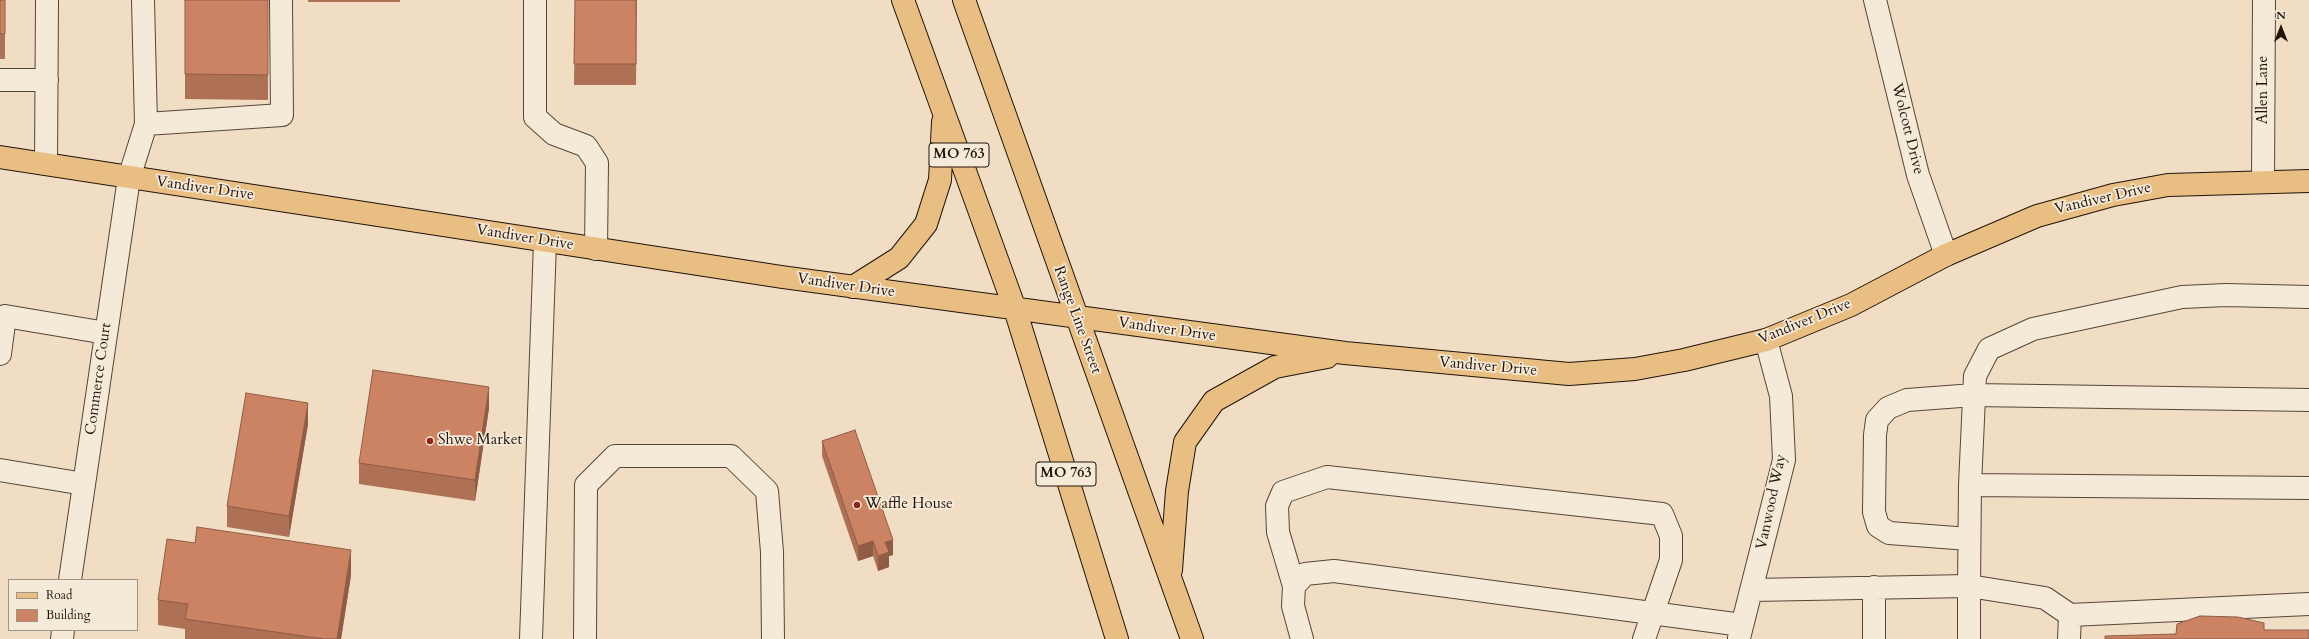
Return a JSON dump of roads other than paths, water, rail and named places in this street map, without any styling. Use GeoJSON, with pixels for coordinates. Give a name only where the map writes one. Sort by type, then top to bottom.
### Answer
{"type":"FeatureCollection","features":[{"type":"Feature","properties":{"kind":"main road","name":"MO 763"},"geometry":{"type":"LineString","coordinates":[[903,0],[1015,309],[1117,639]]}},
{"type":"Feature","properties":{"kind":"main road","name":"Range Line Street"},"geometry":{"type":"LineString","coordinates":[[964,0],[1192,639]]}},
{"type":"Feature","properties":{"kind":"main road"},"geometry":{"type":"LineString","coordinates":[[853,287],[900,258],[926,224],[940,180],[944,113]]}},
{"type":"Feature","properties":{"kind":"main road","name":"Vandiver Drive"},"geometry":{"type":"LineString","coordinates":[[0,157],[545,242],[1077,318],[1345,354],[1569,374],[1635,369],[1684,360],[1766,340],[1851,305],[1946,255],[2037,216],[2113,195],[2168,185],[2263,181],[2309,181]]}},
{"type":"Feature","properties":{"kind":"main road"},"geometry":{"type":"LineString","coordinates":[[1171,579],[1177,491],[1186,442],[1214,401],[1275,367],[1345,354]]}},
{"type":"Feature","properties":{"kind":"street"},"geometry":{"type":"LineString","coordinates":[[46,164],[47,0]]}},
{"type":"Feature","properties":{"kind":"street","name":"Commerce Court"},"geometry":{"type":"LineString","coordinates":[[70,579],[129,178],[146,124],[143,0]]}},
{"type":"Feature","properties":{"kind":"street"},"geometry":{"type":"LineString","coordinates":[[146,124],[282,115],[281,0]]}},
{"type":"Feature","properties":{"kind":"street"},"geometry":{"type":"LineString","coordinates":[[535,0],[535,117],[554,134],[586,146],[597,164],[596,249]]}},
{"type":"Feature","properties":{"kind":"street","name":"Wolcott Drive"},"geometry":{"type":"LineString","coordinates":[[1875,0],[1918,175],[1946,255]]}},
{"type":"Feature","properties":{"kind":"street","name":"Allen Lane"},"geometry":{"type":"LineString","coordinates":[[2263,181],[2264,0]]}},
{"type":"Feature","properties":{"kind":"street"},"geometry":{"type":"LineString","coordinates":[[0,80],[46,80]]}},
{"type":"Feature","properties":{"kind":"street"},"geometry":{"type":"LineString","coordinates":[[530,639],[545,242]]}},
{"type":"Feature","properties":{"kind":"street"},"geometry":{"type":"LineString","coordinates":[[1969,639],[1970,485],[1975,376],[1989,349],[2033,329],[2182,297],[2226,295],[2309,297]]}},
{"type":"Feature","properties":{"kind":"street"},"geometry":{"type":"LineString","coordinates":[[0,354],[3,312],[106,333]]}},
{"type":"Feature","properties":{"kind":"street","name":"Vanwood Way"},"geometry":{"type":"LineString","coordinates":[[1740,632],[1752,590],[1784,460],[1781,396],[1766,340]]}},
{"type":"Feature","properties":{"kind":"street"},"geometry":{"type":"LineString","coordinates":[[1969,539],[1889,533],[1878,526],[1874,512],[1875,435],[1877,420],[1888,408],[1907,400],[1974,395],[2309,400]]}},
{"type":"Feature","properties":{"kind":"street"},"geometry":{"type":"LineString","coordinates":[[585,638],[597,606],[596,476],[615,456],[731,456],[767,491],[772,552],[773,639]]}},
{"type":"Feature","properties":{"kind":"street"},"geometry":{"type":"LineString","coordinates":[[0,470],[84,484]]}},
{"type":"Feature","properties":{"kind":"street"},"geometry":{"type":"LineString","coordinates":[[1302,639],[1293,606],[1294,586],[1278,532],[1277,506],[1283,492],[1327,477],[1662,514],[1671,536],[1671,560],[1644,639]]}},
{"type":"Feature","properties":{"kind":"street"},"geometry":{"type":"LineString","coordinates":[[1970,485],[2309,488]]}},
{"type":"Feature","properties":{"kind":"street"},"geometry":{"type":"LineString","coordinates":[[1294,586],[1304,574],[1334,571],[1652,613],[1740,632]]}},
{"type":"Feature","properties":{"kind":"street"},"geometry":{"type":"LineString","coordinates":[[1752,590],[1969,586],[2045,598],[2070,615],[2309,604]]}},
{"type":"Feature","properties":{"kind":"street"},"geometry":{"type":"LineString","coordinates":[[1874,587],[1874,639]]}},
{"type":"Feature","properties":{"kind":"street"},"geometry":{"type":"LineString","coordinates":[[2069,639],[2070,615]]}},
{"type":"Feature","properties":{"kind":"place","name":"Shwe Market"},"geometry":{"type":"Point","coordinates":[430,441]}},
{"type":"Feature","properties":{"kind":"place","name":"Waffle House"},"geometry":{"type":"Point","coordinates":[857,505]}}]}
